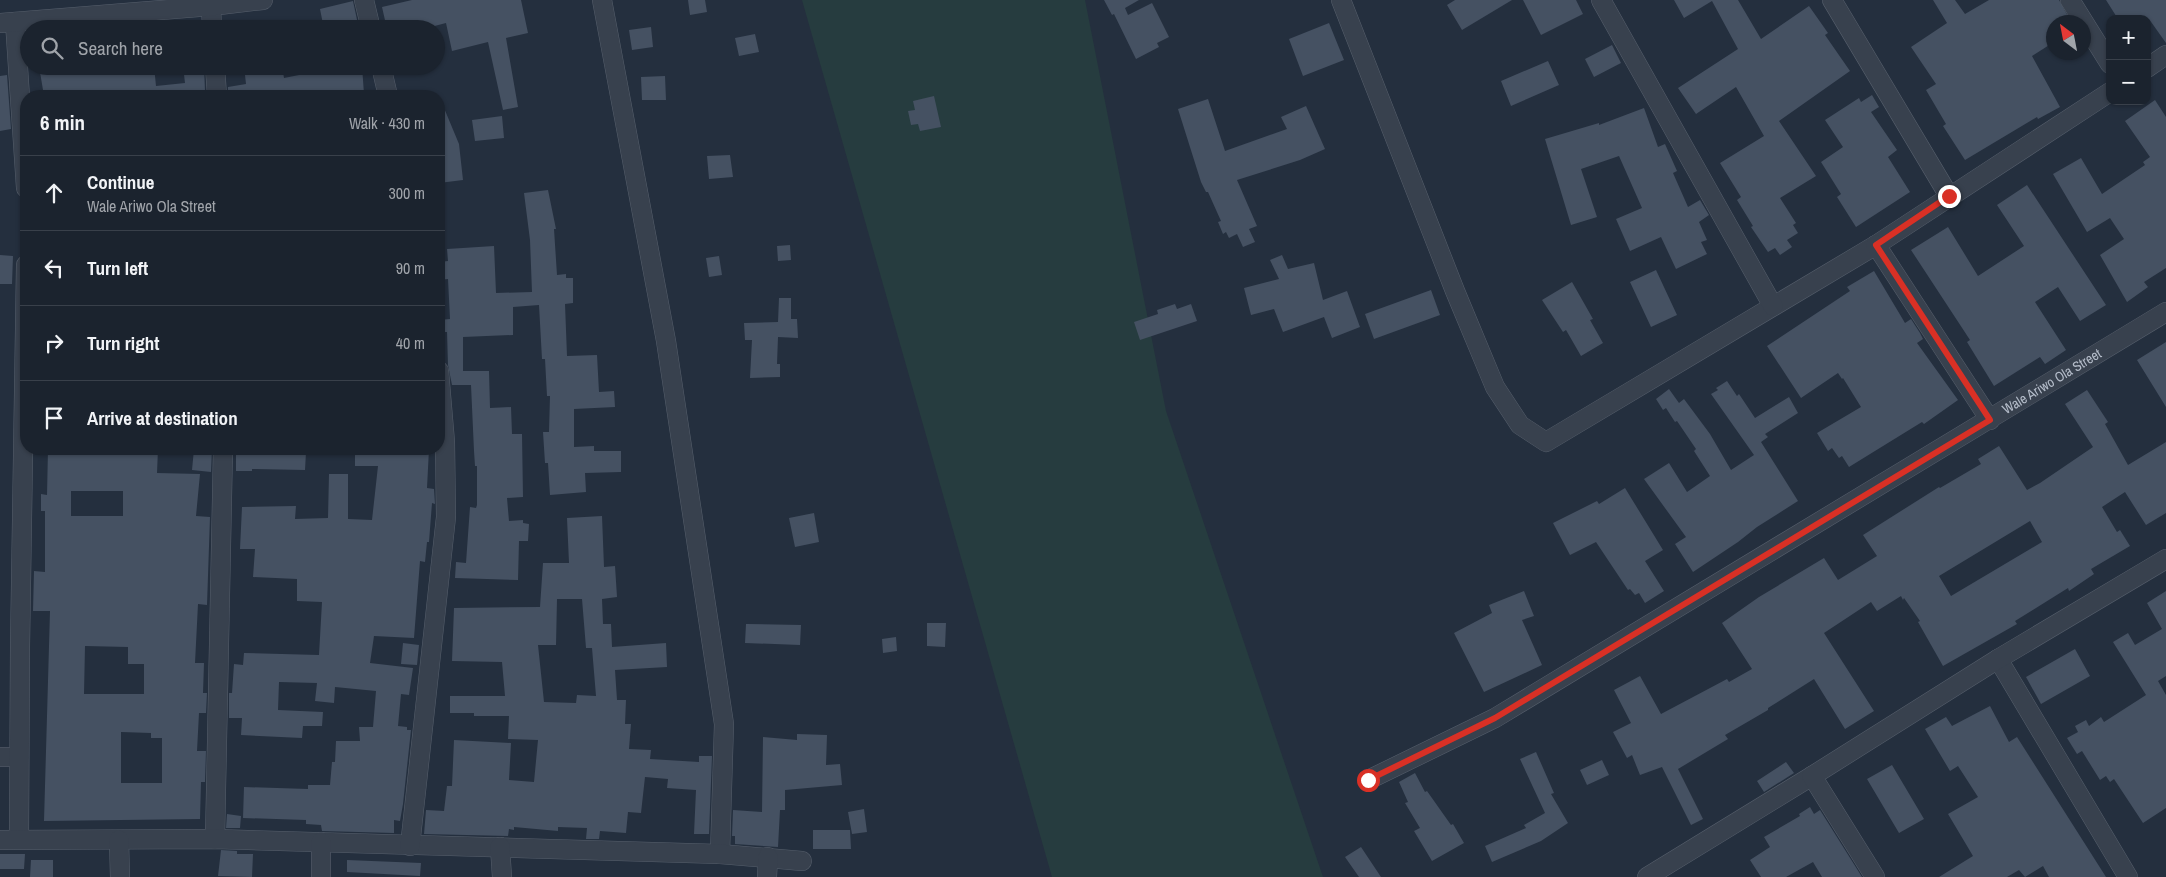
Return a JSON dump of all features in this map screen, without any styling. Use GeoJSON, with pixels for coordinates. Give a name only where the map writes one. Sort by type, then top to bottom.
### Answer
{"type":"FeatureCollection","features":[{"type":"Feature","properties":{"kind":"street"},"geometry":{"type":"LineString","coordinates":[[32,20],[263,0]]}},
{"type":"Feature","properties":{"kind":"street"},"geometry":{"type":"LineString","coordinates":[[364,0],[369,20]]}},
{"type":"Feature","properties":{"kind":"street"},"geometry":{"type":"LineString","coordinates":[[602,0],[666,341],[724,724],[720,854]]}},
{"type":"Feature","properties":{"kind":"street"},"geometry":{"type":"LineString","coordinates":[[1341,0],[1455,291],[1495,387],[1520,425],[1546,442],[1876,245],[2106,95]]}},
{"type":"Feature","properties":{"kind":"street"},"geometry":{"type":"LineString","coordinates":[[1601,0],[1773,306]]}},
{"type":"Feature","properties":{"kind":"street"},"geometry":{"type":"LineString","coordinates":[[1832,0],[1949,196]]}},
{"type":"Feature","properties":{"kind":"street"},"geometry":{"type":"LineString","coordinates":[[2070,0],[2108,60]]}},
{"type":"Feature","properties":{"kind":"street"},"geometry":{"type":"LineString","coordinates":[[211,6],[212,20]]}},
{"type":"Feature","properties":{"kind":"street"},"geometry":{"type":"LineString","coordinates":[[20,21],[7,22],[20,136]]}},
{"type":"Feature","properties":{"kind":"street"},"geometry":{"type":"LineString","coordinates":[[2151,65],[2166,55]]}},
{"type":"Feature","properties":{"kind":"street"},"geometry":{"type":"LineString","coordinates":[[216,75],[217,90]]}},
{"type":"Feature","properties":{"kind":"street"},"geometry":{"type":"LineString","coordinates":[[383,75],[387,90]]}},
{"type":"Feature","properties":{"kind":"street"},"geometry":{"type":"LineString","coordinates":[[1876,245],[1990,420]]}},
{"type":"Feature","properties":{"kind":"street","name":"Wale Ariwo Ola Street"},"geometry":{"type":"LineString","coordinates":[[1368,780],[1495,718],[2166,312]]}},
{"type":"Feature","properties":{"kind":"street"},"geometry":{"type":"LineString","coordinates":[[410,846],[446,517],[445,432]]}},
{"type":"Feature","properties":{"kind":"street"},"geometry":{"type":"LineString","coordinates":[[19,839],[23,455]]}},
{"type":"Feature","properties":{"kind":"street"},"geometry":{"type":"LineString","coordinates":[[215,839],[223,455]]}},
{"type":"Feature","properties":{"kind":"street"},"geometry":{"type":"LineString","coordinates":[[1647,877],[1998,659],[2166,558]]}},
{"type":"Feature","properties":{"kind":"street"},"geometry":{"type":"LineString","coordinates":[[1998,659],[2128,877]]}},
{"type":"Feature","properties":{"kind":"street"},"geometry":{"type":"LineString","coordinates":[[0,756],[19,757]]}},
{"type":"Feature","properties":{"kind":"street"},"geometry":{"type":"LineString","coordinates":[[1812,776],[1875,877]]}},
{"type":"Feature","properties":{"kind":"street"},"geometry":{"type":"LineString","coordinates":[[0,840],[215,839],[720,854],[802,861]]}},
{"type":"Feature","properties":{"kind":"street"},"geometry":{"type":"LineString","coordinates":[[119,840],[120,877]]}},
{"type":"Feature","properties":{"kind":"street"},"geometry":{"type":"LineString","coordinates":[[321,842],[321,877]]}},
{"type":"Feature","properties":{"kind":"street"},"geometry":{"type":"LineString","coordinates":[[500,847],[502,877]]}},
{"type":"Feature","properties":{"kind":"street"},"geometry":{"type":"LineString","coordinates":[[767,877],[768,857]]}},
{"type":"Feature","properties":{"kind":"green space"},"geometry":{"type":"Polygon","coordinates":[[[802,0],[1085,0],[1166,411],[1323,877],[1052,877],[802,0]]]}},
{"type":"Feature","properties":{"kind":"building"},"geometry":{"type":"Polygon","coordinates":[[[412,0],[521,0],[528,33],[506,38],[518,107],[503,110],[488,42],[452,51],[445,20],[385,20],[382,7],[412,0]]]}},
{"type":"Feature","properties":{"kind":"building"},"geometry":{"type":"Polygon","coordinates":[[[688,0],[705,0],[707,12],[690,15],[688,0]]]}},
{"type":"Feature","properties":{"kind":"building"},"geometry":{"type":"Polygon","coordinates":[[[1104,0],[1139,0],[1125,8],[1128,15],[1152,3],[1169,37],[1157,43],[1159,47],[1136,59],[1114,14],[1112,15],[1104,0]]]}},
{"type":"Feature","properties":{"kind":"building"},"geometry":{"type":"Polygon","coordinates":[[[1455,0],[1512,0],[1462,30],[1447,5],[1455,0]]]}},
{"type":"Feature","properties":{"kind":"building"},"geometry":{"type":"Polygon","coordinates":[[[1523,0],[1576,0],[1583,14],[1541,35],[1523,0]]]}},
{"type":"Feature","properties":{"kind":"building"},"geometry":{"type":"Polygon","coordinates":[[[1674,0],[1738,0],[1761,39],[1809,6],[1828,33],[1825,35],[1850,71],[1779,121],[1816,176],[1780,198],[1796,223],[1793,225],[1798,233],[1787,240],[1792,247],[1780,255],[1775,248],[1768,252],[1751,227],[1753,226],[1737,200],[1741,197],[1720,163],[1764,136],[1736,87],[1696,114],[1678,88],[1738,49],[1712,1],[1684,18],[1674,0]]]}},
{"type":"Feature","properties":{"kind":"building"},"geometry":{"type":"Polygon","coordinates":[[[1933,0],[1955,0],[1965,14],[1989,0],[2059,0],[2067,15],[2046,15],[2046,47],[2032,56],[2060,107],[2038,119],[2037,117],[1965,160],[1943,126],[1946,124],[1926,90],[1936,84],[1911,47],[1947,23],[1933,0]]]}},
{"type":"Feature","properties":{"kind":"building"},"geometry":{"type":"Polygon","coordinates":[[[2106,0],[2166,0],[2166,43],[2151,22],[2151,15],[2115,15],[2106,0]]]}},
{"type":"Feature","properties":{"kind":"building"},"geometry":{"type":"Polygon","coordinates":[[[353,1],[357,20],[322,20],[320,9],[353,1]]]}},
{"type":"Feature","properties":{"kind":"building"},"geometry":{"type":"Polygon","coordinates":[[[1329,23],[1344,60],[1303,76],[1289,39],[1329,23]]]}},
{"type":"Feature","properties":{"kind":"building"},"geometry":{"type":"Polygon","coordinates":[[[651,27],[653,47],[632,50],[629,30],[651,27]]]}},
{"type":"Feature","properties":{"kind":"building"},"geometry":{"type":"Polygon","coordinates":[[[755,34],[759,52],[739,56],[735,38],[755,34]]]}},
{"type":"Feature","properties":{"kind":"building"},"geometry":{"type":"Polygon","coordinates":[[[1612,45],[1621,63],[1594,77],[1585,59],[1612,45]]]}},
{"type":"Feature","properties":{"kind":"building"},"geometry":{"type":"Polygon","coordinates":[[[1548,61],[1559,85],[1511,106],[1501,81],[1548,61]]]}},
{"type":"Feature","properties":{"kind":"building"},"geometry":{"type":"Polygon","coordinates":[[[7,75],[11,129],[0,131],[0,76],[7,75]]]}},
{"type":"Feature","properties":{"kind":"building"},"geometry":{"type":"Polygon","coordinates":[[[40,75],[155,75],[156,86],[185,83],[184,75],[204,75],[205,90],[43,90],[40,75]]]}},
{"type":"Feature","properties":{"kind":"building"},"geometry":{"type":"Polygon","coordinates":[[[245,75],[284,75],[284,78],[299,75],[363,75],[364,90],[228,90],[228,87],[246,84],[245,75]]]}},
{"type":"Feature","properties":{"kind":"building"},"geometry":{"type":"Polygon","coordinates":[[[665,76],[666,100],[642,100],[641,77],[665,76]]]}},
{"type":"Feature","properties":{"kind":"building"},"geometry":{"type":"Polygon","coordinates":[[[1872,95],[1879,107],[1871,112],[1897,150],[1888,157],[1910,192],[1856,227],[1837,197],[1841,194],[1821,162],[1843,147],[1825,120],[1859,98],[1861,102],[1872,95]]]}},
{"type":"Feature","properties":{"kind":"building"},"geometry":{"type":"Polygon","coordinates":[[[934,96],[941,127],[920,131],[918,124],[911,125],[908,111],[915,110],[913,101],[934,96]]]}},
{"type":"Feature","properties":{"kind":"building"},"geometry":{"type":"Polygon","coordinates":[[[1208,99],[1225,151],[1287,129],[1281,117],[1306,106],[1325,149],[1300,160],[1237,180],[1257,226],[1249,229],[1255,242],[1243,247],[1237,234],[1229,238],[1226,232],[1223,234],[1218,222],[1221,221],[1208,192],[1206,192],[1201,182],[1178,109],[1208,99]]]}},
{"type":"Feature","properties":{"kind":"building"},"geometry":{"type":"Polygon","coordinates":[[[2155,100],[2166,117],[2166,268],[2144,282],[2148,287],[2127,302],[2100,255],[2124,239],[2110,218],[2087,232],[2053,174],[2081,158],[2102,194],[2145,165],[2143,162],[2150,157],[2125,121],[2148,105],[2151,105],[2155,100]]]}},
{"type":"Feature","properties":{"kind":"building"},"geometry":{"type":"Polygon","coordinates":[[[1644,108],[1658,147],[1665,144],[1677,171],[1673,173],[1688,207],[1700,200],[1709,215],[1699,222],[1707,240],[1701,242],[1707,254],[1676,269],[1661,237],[1630,251],[1616,219],[1642,208],[1619,156],[1581,169],[1597,217],[1571,225],[1545,139],[1599,123],[1599,125],[1644,108]]]}},
{"type":"Feature","properties":{"kind":"building"},"geometry":{"type":"Polygon","coordinates":[[[445,110],[459,144],[463,180],[445,182],[445,110]]]}},
{"type":"Feature","properties":{"kind":"building"},"geometry":{"type":"Polygon","coordinates":[[[502,116],[504,138],[475,141],[472,120],[502,116]]]}},
{"type":"Feature","properties":{"kind":"building"},"geometry":{"type":"Polygon","coordinates":[[[730,155],[733,177],[709,179],[707,156],[730,155]]]}},
{"type":"Feature","properties":{"kind":"building"},"geometry":{"type":"Polygon","coordinates":[[[2027,185],[2106,305],[2080,321],[2058,287],[2035,302],[2066,350],[2045,364],[2040,357],[1994,386],[1967,342],[1970,340],[1911,250],[1948,227],[1978,276],[2024,246],[1997,205],[2027,185]]]}},
{"type":"Feature","properties":{"kind":"building"},"geometry":{"type":"Polygon","coordinates":[[[548,190],[556,229],[554,229],[557,275],[566,274],[566,278],[573,278],[573,303],[565,304],[567,356],[597,355],[599,392],[614,391],[615,407],[574,409],[574,447],[594,446],[594,451],[621,451],[621,472],[585,473],[586,492],[550,495],[548,463],[545,463],[543,432],[549,432],[550,396],[547,396],[545,359],[542,359],[539,305],[513,307],[513,335],[463,337],[463,371],[489,371],[490,408],[511,407],[512,434],[522,434],[523,497],[507,498],[509,521],[523,520],[523,523],[529,524],[528,541],[519,541],[518,580],[455,578],[456,562],[466,563],[470,507],[476,508],[477,505],[477,466],[475,466],[471,385],[452,385],[448,365],[447,332],[445,332],[445,319],[450,319],[448,279],[445,279],[445,261],[448,261],[447,249],[494,246],[496,293],[532,292],[530,240],[524,193],[548,190]]]}},
{"type":"Feature","properties":{"kind":"building"},"geometry":{"type":"Polygon","coordinates":[[[790,245],[791,260],[778,261],[777,246],[790,245]]]}},
{"type":"Feature","properties":{"kind":"building"},"geometry":{"type":"Polygon","coordinates":[[[0,255],[13,256],[12,284],[0,284],[0,255]]]}},
{"type":"Feature","properties":{"kind":"building"},"geometry":{"type":"Polygon","coordinates":[[[1282,255],[1288,269],[1314,263],[1323,300],[1347,291],[1360,327],[1332,338],[1324,317],[1283,332],[1274,309],[1251,315],[1244,288],[1279,279],[1270,260],[1282,255]]]}},
{"type":"Feature","properties":{"kind":"building"},"geometry":{"type":"Polygon","coordinates":[[[719,256],[722,275],[709,277],[706,258],[719,256]]]}},
{"type":"Feature","properties":{"kind":"building"},"geometry":{"type":"Polygon","coordinates":[[[1656,270],[1677,315],[1651,327],[1630,282],[1656,270]]]}},
{"type":"Feature","properties":{"kind":"building"},"geometry":{"type":"Polygon","coordinates":[[[1874,271],[1905,323],[1911,319],[1923,339],[1917,343],[1958,400],[1924,424],[1922,422],[1849,467],[1842,456],[1839,458],[1832,448],[1828,451],[1817,433],[1861,407],[1843,378],[1838,373],[1801,398],[1767,346],[1850,291],[1847,287],[1874,271]]]}},
{"type":"Feature","properties":{"kind":"building"},"geometry":{"type":"Polygon","coordinates":[[[1572,282],[1593,319],[1590,320],[1603,343],[1581,356],[1566,330],[1563,332],[1542,300],[1572,282]]]}},
{"type":"Feature","properties":{"kind":"building"},"geometry":{"type":"Polygon","coordinates":[[[1431,290],[1440,315],[1374,339],[1365,314],[1431,290]]]}},
{"type":"Feature","properties":{"kind":"building"},"geometry":{"type":"Polygon","coordinates":[[[779,298],[791,298],[791,319],[797,319],[798,338],[778,337],[777,364],[780,364],[780,377],[750,378],[752,340],[745,340],[744,323],[778,322],[779,298]]]}},
{"type":"Feature","properties":{"kind":"building"},"geometry":{"type":"Polygon","coordinates":[[[1175,304],[1177,309],[1191,304],[1197,321],[1140,340],[1134,322],[1158,314],[1157,310],[1175,304]]]}},
{"type":"Feature","properties":{"kind":"building"},"geometry":{"type":"Polygon","coordinates":[[[2166,342],[2166,407],[2137,360],[2166,342]]]}},
{"type":"Feature","properties":{"kind":"building"},"geometry":{"type":"Polygon","coordinates":[[[1727,381],[1737,396],[1739,394],[1755,418],[1789,397],[1798,413],[1765,434],[1768,437],[1761,442],[1798,501],[1693,572],[1675,544],[1686,537],[1644,479],[1669,463],[1687,492],[1710,476],[1694,451],[1696,449],[1677,421],[1675,422],[1666,408],[1663,410],[1656,399],[1669,389],[1679,403],[1684,399],[1710,434],[1731,470],[1754,455],[1711,394],[1718,390],[1716,388],[1727,381]]]}},
{"type":"Feature","properties":{"kind":"building"},"geometry":{"type":"Polygon","coordinates":[[[2087,390],[2108,422],[2105,424],[2128,465],[2166,442],[2166,513],[2146,525],[2125,492],[2102,507],[2117,532],[2120,530],[2130,546],[2091,569],[2094,574],[2069,591],[2068,588],[2015,621],[2017,624],[1943,666],[1918,622],[1920,621],[1904,598],[1903,600],[1901,596],[1877,611],[1871,602],[1824,633],[1874,711],[1845,729],[1814,679],[1768,708],[1768,710],[1725,735],[1728,739],[1678,769],[1703,819],[1691,825],[1662,767],[1640,775],[1632,755],[1627,758],[1613,732],[1631,723],[1614,690],[1640,676],[1661,714],[1727,679],[1729,682],[1752,669],[1722,623],[1759,597],[1824,558],[1838,580],[1877,556],[1863,535],[1939,487],[1981,464],[1978,459],[1999,446],[2027,490],[2040,483],[2093,447],[2065,404],[2087,390]],[[2030,521],[1939,576],[1951,596],[2042,542],[2030,521]]]}},
{"type":"Feature","properties":{"kind":"building"},"geometry":{"type":"Polygon","coordinates":[[[48,455],[158,455],[157,473],[200,474],[196,516],[210,517],[207,605],[198,604],[195,663],[204,663],[203,693],[207,693],[206,713],[199,713],[197,751],[206,751],[205,782],[201,782],[200,819],[44,821],[50,611],[33,611],[34,571],[45,572],[45,511],[41,511],[41,494],[47,495],[48,455]],[[71,491],[71,516],[123,516],[123,491],[71,491]],[[85,646],[84,694],[144,694],[144,664],[128,664],[128,647],[85,646]],[[121,732],[121,783],[162,783],[162,738],[151,738],[151,733],[121,732]]]}},
{"type":"Feature","properties":{"kind":"building"},"geometry":{"type":"Polygon","coordinates":[[[193,455],[212,455],[211,472],[192,470],[193,455]]]}},
{"type":"Feature","properties":{"kind":"building"},"geometry":{"type":"Polygon","coordinates":[[[236,455],[306,455],[305,470],[252,469],[252,471],[236,471],[236,455]]]}},
{"type":"Feature","properties":{"kind":"building"},"geometry":{"type":"Polygon","coordinates":[[[355,455],[429,455],[427,488],[434,489],[435,504],[432,503],[429,542],[427,542],[425,562],[420,561],[414,638],[374,636],[370,663],[413,668],[409,695],[401,694],[398,726],[407,727],[407,730],[411,730],[400,821],[394,820],[394,833],[322,831],[321,825],[306,824],[306,820],[243,818],[244,787],[308,789],[308,785],[330,785],[332,762],[335,762],[336,741],[360,741],[359,727],[373,727],[376,691],[335,687],[334,703],[315,701],[317,683],[279,682],[278,710],[323,712],[322,726],[303,726],[302,738],[241,735],[242,718],[229,718],[229,693],[232,693],[234,664],[243,665],[244,653],[319,655],[322,602],[297,601],[297,579],[253,577],[255,549],[240,549],[242,507],[296,506],[295,519],[328,518],[329,474],[348,474],[348,519],[372,520],[378,466],[355,466],[355,455]]]}},
{"type":"Feature","properties":{"kind":"building"},"geometry":{"type":"Polygon","coordinates":[[[1625,488],[1663,550],[1645,561],[1664,591],[1645,603],[1639,593],[1635,595],[1630,589],[1628,590],[1596,542],[1570,555],[1553,523],[1597,501],[1599,504],[1625,488]]]}},
{"type":"Feature","properties":{"kind":"building"},"geometry":{"type":"Polygon","coordinates":[[[814,513],[819,542],[795,547],[789,518],[814,513]]]}},
{"type":"Feature","properties":{"kind":"building"},"geometry":{"type":"Polygon","coordinates":[[[602,516],[604,567],[615,566],[617,597],[602,599],[603,624],[611,624],[612,647],[666,643],[667,667],[615,670],[617,700],[626,700],[625,724],[631,724],[629,749],[651,750],[650,759],[699,762],[699,756],[712,756],[709,834],[694,834],[696,790],[667,788],[668,779],[645,777],[641,813],[628,812],[626,833],[600,831],[599,839],[586,839],[587,828],[558,827],[558,831],[514,827],[514,830],[509,829],[508,836],[424,834],[426,810],[444,811],[447,786],[452,786],[454,740],[511,743],[509,780],[534,782],[538,740],[508,739],[509,716],[474,716],[474,713],[450,713],[450,696],[505,696],[502,662],[452,661],[454,608],[540,607],[543,563],[569,563],[567,518],[602,516]],[[557,599],[556,645],[538,645],[544,702],[576,703],[577,695],[596,696],[592,648],[586,648],[582,599],[557,599]]]}},
{"type":"Feature","properties":{"kind":"building"},"geometry":{"type":"Polygon","coordinates":[[[1524,591],[1534,616],[1522,620],[1542,665],[1484,692],[1454,633],[1492,613],[1489,605],[1524,591]]]}},
{"type":"Feature","properties":{"kind":"building"},"geometry":{"type":"Polygon","coordinates":[[[2166,591],[2166,676],[2158,681],[2166,695],[2166,808],[2143,823],[2114,779],[2110,782],[2106,776],[2100,780],[2082,751],[2077,754],[2067,738],[2078,732],[2075,726],[2086,720],[2089,726],[2101,717],[2104,722],[2146,695],[2113,642],[2128,633],[2135,645],[2162,629],[2147,603],[2166,591]]]}},
{"type":"Feature","properties":{"kind":"building"},"geometry":{"type":"Polygon","coordinates":[[[927,623],[946,623],[945,647],[927,646],[927,623]]]}},
{"type":"Feature","properties":{"kind":"building"},"geometry":{"type":"Polygon","coordinates":[[[746,624],[801,625],[800,645],[745,643],[746,624]]]}},
{"type":"Feature","properties":{"kind":"building"},"geometry":{"type":"Polygon","coordinates":[[[896,637],[897,651],[883,653],[882,639],[896,637]]]}},
{"type":"Feature","properties":{"kind":"building"},"geometry":{"type":"Polygon","coordinates":[[[403,643],[419,645],[417,665],[401,664],[403,643]]]}},
{"type":"Feature","properties":{"kind":"building"},"geometry":{"type":"Polygon","coordinates":[[[2075,649],[2090,676],[2041,704],[2026,677],[2075,649]]]}},
{"type":"Feature","properties":{"kind":"building"},"geometry":{"type":"Polygon","coordinates":[[[1990,706],[2009,742],[2017,737],[2106,877],[2049,877],[2043,866],[2025,877],[2019,870],[2007,877],[1939,877],[1973,856],[1948,814],[1978,797],[1958,766],[1950,771],[1925,729],[1946,717],[1952,726],[1990,706]]]}},
{"type":"Feature","properties":{"kind":"building"},"geometry":{"type":"Polygon","coordinates":[[[797,734],[827,735],[826,765],[840,764],[842,785],[785,790],[785,810],[780,810],[778,847],[735,844],[735,836],[732,836],[733,810],[762,812],[763,737],[797,740],[797,734]]]}},
{"type":"Feature","properties":{"kind":"building"},"geometry":{"type":"Polygon","coordinates":[[[1536,752],[1554,793],[1551,794],[1568,823],[1541,841],[1492,862],[1485,846],[1526,828],[1524,825],[1545,813],[1520,759],[1536,752]]]}},
{"type":"Feature","properties":{"kind":"building"},"geometry":{"type":"Polygon","coordinates":[[[1602,760],[1609,775],[1587,785],[1580,770],[1602,760]]]}},
{"type":"Feature","properties":{"kind":"building"},"geometry":{"type":"Polygon","coordinates":[[[1786,762],[1794,773],[1764,792],[1757,781],[1786,762]]]}},
{"type":"Feature","properties":{"kind":"building"},"geometry":{"type":"Polygon","coordinates":[[[1892,765],[1924,819],[1899,833],[1867,779],[1892,765]]]}},
{"type":"Feature","properties":{"kind":"building"},"geometry":{"type":"Polygon","coordinates":[[[1415,773],[1425,792],[1427,791],[1451,825],[1453,824],[1464,843],[1432,861],[1414,831],[1420,828],[1405,803],[1408,802],[1399,782],[1415,773]]]}},
{"type":"Feature","properties":{"kind":"building"},"geometry":{"type":"Polygon","coordinates":[[[1810,807],[1814,814],[1820,810],[1862,877],[1822,877],[1813,862],[1786,877],[1761,877],[1750,860],[1770,847],[1764,837],[1800,816],[1799,814],[1810,807]]]}},
{"type":"Feature","properties":{"kind":"building"},"geometry":{"type":"Polygon","coordinates":[[[864,809],[867,832],[852,834],[848,812],[864,809]]]}},
{"type":"Feature","properties":{"kind":"building"},"geometry":{"type":"Polygon","coordinates":[[[227,814],[241,816],[240,828],[226,828],[227,814]]]}},
{"type":"Feature","properties":{"kind":"building"},"geometry":{"type":"Polygon","coordinates":[[[813,830],[850,830],[851,849],[813,849],[813,830]]]}},
{"type":"Feature","properties":{"kind":"building"},"geometry":{"type":"Polygon","coordinates":[[[1361,847],[1381,877],[1359,877],[1345,857],[1361,847]]]}},
{"type":"Feature","properties":{"kind":"building"},"geometry":{"type":"Polygon","coordinates":[[[221,850],[237,851],[237,854],[253,854],[252,877],[218,876],[221,850]]]}},
{"type":"Feature","properties":{"kind":"building"},"geometry":{"type":"Polygon","coordinates":[[[0,854],[25,854],[24,869],[0,869],[0,854]]]}},
{"type":"Feature","properties":{"kind":"building"},"geometry":{"type":"Polygon","coordinates":[[[31,860],[53,860],[53,877],[30,877],[31,860]]]}},
{"type":"Feature","properties":{"kind":"building"},"geometry":{"type":"Polygon","coordinates":[[[347,860],[421,863],[420,876],[347,872],[347,860]]]}},
{"type":"Feature","properties":{"kind":"route"},"geometry":{"type":"LineString","coordinates":[[1368,780],[1495,718],[1990,420],[1876,245],[1949,196]]}}]}
